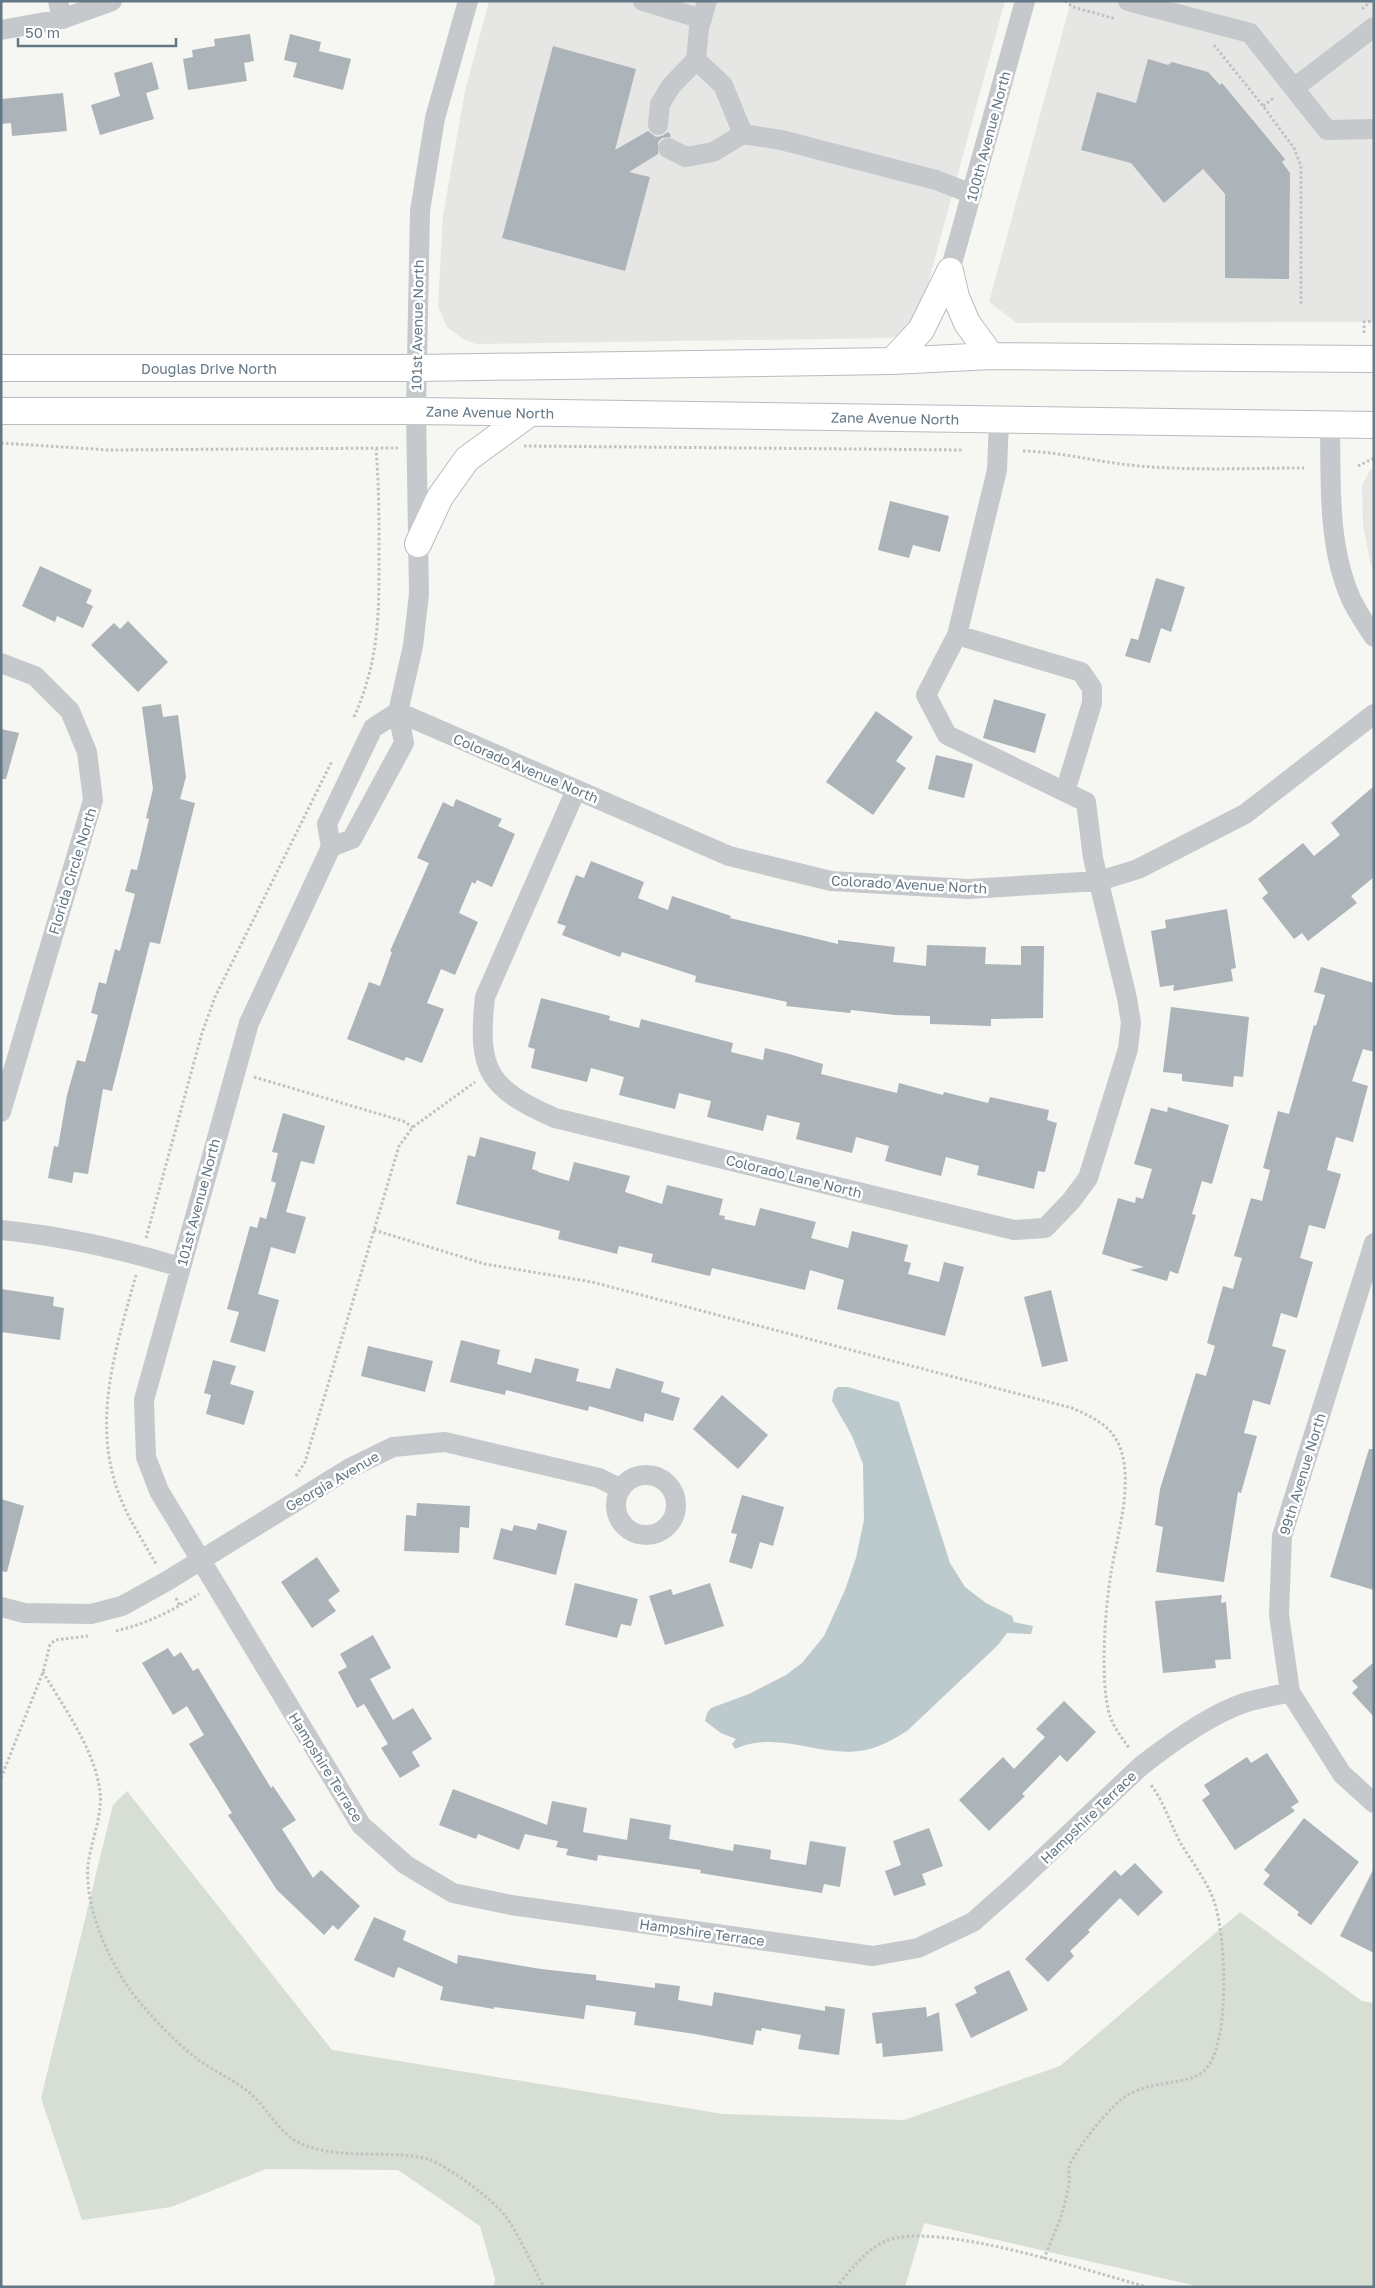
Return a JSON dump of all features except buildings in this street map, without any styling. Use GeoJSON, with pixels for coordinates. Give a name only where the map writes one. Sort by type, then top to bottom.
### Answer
{"type":"FeatureCollection","features":[{"type":"Feature","properties":{"kind":"main road"},"geometry":{"type":"LineString","coordinates":[[892,361],[921,330],[950,271]]}},
{"type":"Feature","properties":{"kind":"main road"},"geometry":{"type":"LineString","coordinates":[[950,271],[956,297],[967,323],[991,356]]}},
{"type":"Feature","properties":{"kind":"main road"},"geometry":{"type":"LineString","coordinates":[[416,368],[892,361],[991,356],[1374,359]]}},
{"type":"Feature","properties":{"kind":"main road","name":"Douglas Drive North"},"geometry":{"type":"LineString","coordinates":[[1,368],[416,368]]}},
{"type":"Feature","properties":{"kind":"main road"},"geometry":{"type":"LineString","coordinates":[[1,411],[416,412]]}},
{"type":"Feature","properties":{"kind":"main road","name":"Zane Avenue North"},"geometry":{"type":"LineString","coordinates":[[416,412],[1374,425]]}},
{"type":"Feature","properties":{"kind":"main road"},"geometry":{"type":"LineString","coordinates":[[418,544],[440,497],[467,459],[530,413]]}},
{"type":"Feature","properties":{"kind":"street"},"geometry":{"type":"LineString","coordinates":[[1,30],[60,10],[112,1]]}},
{"type":"Feature","properties":{"kind":"street","name":"101st Avenue North"},"geometry":{"type":"LineString","coordinates":[[330,847],[352,839],[404,743],[398,712],[414,637],[419,594],[416,368],[420,211],[435,118],[468,1]]}},
{"type":"Feature","properties":{"kind":"street"},"geometry":{"type":"LineString","coordinates":[[643,1],[704,10],[696,60],[671,86],[660,104],[658,125]]}},
{"type":"Feature","properties":{"kind":"street","name":"100th Avenue North"},"geometry":{"type":"LineString","coordinates":[[950,271],[1025,1]]}},
{"type":"Feature","properties":{"kind":"street"},"geometry":{"type":"LineString","coordinates":[[1126,11],[1250,32],[1327,130],[1374,129]]}},
{"type":"Feature","properties":{"kind":"street"},"geometry":{"type":"LineString","coordinates":[[1294,88],[1374,27]]}},
{"type":"Feature","properties":{"kind":"street"},"geometry":{"type":"LineString","coordinates":[[696,60],[723,85],[743,134]]}},
{"type":"Feature","properties":{"kind":"street"},"geometry":{"type":"LineString","coordinates":[[668,148],[686,157],[713,152],[743,134],[781,140],[936,180],[972,194]]}},
{"type":"Feature","properties":{"kind":"street"},"geometry":{"type":"LineString","coordinates":[[957,635],[1081,672],[1092,688],[1092,703],[1065,792],[947,734],[926,694],[957,635],[997,470],[999,420]]}},
{"type":"Feature","properties":{"kind":"street"},"geometry":{"type":"LineString","coordinates":[[1330,425],[1336,545],[1343,576],[1352,600],[1374,637]]}},
{"type":"Feature","properties":{"kind":"street","name":"Florida Circle North"},"geometry":{"type":"LineString","coordinates":[[1,663],[35,676],[70,711],[87,752],[93,800],[1,1112]]}},
{"type":"Feature","properties":{"kind":"street","name":"101st Avenue North"},"geometry":{"type":"LineString","coordinates":[[200,1561],[159,1491],[146,1457],[144,1400],[249,1023],[330,847],[327,824],[372,728],[398,712]]}},
{"type":"Feature","properties":{"kind":"street","name":"Colorado Avenue North"},"geometry":{"type":"LineString","coordinates":[[398,712],[728,856],[831,881],[968,889],[1099,881],[1138,870],[1245,814],[1374,714]]}},
{"type":"Feature","properties":{"kind":"street","name":"Colorado Lane North"},"geometry":{"type":"LineString","coordinates":[[576,790],[485,998],[481,1034],[484,1059],[490,1071],[504,1089],[526,1105],[555,1118],[1014,1230],[1045,1228],[1071,1201],[1088,1178],[1128,1049],[1131,1023],[1127,998],[1093,858],[1086,802],[1065,792]]}},
{"type":"Feature","properties":{"kind":"street"},"geometry":{"type":"LineString","coordinates":[[1,1230],[54,1235],[142,1255],[180,1267]]}},
{"type":"Feature","properties":{"kind":"street","name":"99th Avenue North"},"geometry":{"type":"LineString","coordinates":[[1374,1243],[1282,1536],[1279,1615],[1290,1692],[1342,1774],[1374,1803]]}},
{"type":"Feature","properties":{"kind":"street","name":"Georgia Avenue"},"geometry":{"type":"LineString","coordinates":[[1,1606],[24,1612],[91,1614],[122,1606],[200,1561],[350,1468],[394,1447],[445,1442],[599,1478],[621,1489]]}},
{"type":"Feature","properties":{"kind":"street","name":"Hampshire Terrace"},"geometry":{"type":"LineString","coordinates":[[200,1561],[361,1825],[406,1865],[453,1893],[521,1906],[873,1956],[918,1948],[973,1922],[1141,1766],[1159,1752],[1208,1721],[1243,1704],[1290,1692]]}},
{"type":"Feature","properties":{"kind":"path"},"geometry":{"type":"LineString","coordinates":[[1065,1],[1073,7],[1126,11]]}},
{"type":"Feature","properties":{"kind":"path"},"geometry":{"type":"LineString","coordinates":[[1207,43],[1216,46],[1298,155],[1301,166],[1301,304]]}},
{"type":"Feature","properties":{"kind":"path"},"geometry":{"type":"LineString","coordinates":[[1364,333],[1364,322],[1374,321]]}},
{"type":"Feature","properties":{"kind":"path"},"geometry":{"type":"LineString","coordinates":[[1,443],[108,450],[417,448]]}},
{"type":"Feature","properties":{"kind":"path"},"geometry":{"type":"LineString","coordinates":[[520,446],[964,450]]}},
{"type":"Feature","properties":{"kind":"path"},"geometry":{"type":"LineString","coordinates":[[350,725],[368,681],[377,637],[379,487],[376,448]]}},
{"type":"Feature","properties":{"kind":"path"},"geometry":{"type":"LineString","coordinates":[[1024,451],[1049,452],[1138,466],[1164,468],[1304,468]]}},
{"type":"Feature","properties":{"kind":"path"},"geometry":{"type":"LineString","coordinates":[[1358,466],[1374,458]]}},
{"type":"Feature","properties":{"kind":"path"},"geometry":{"type":"LineString","coordinates":[[147,1234],[202,1033],[215,997],[334,757]]}},
{"type":"Feature","properties":{"kind":"path"},"geometry":{"type":"LineString","coordinates":[[290,1481],[305,1462],[397,1152],[405,1135],[413,1127],[490,1071]]}},
{"type":"Feature","properties":{"kind":"path"},"geometry":{"type":"LineString","coordinates":[[234,1072],[403,1121],[413,1127]]}},
{"type":"Feature","properties":{"kind":"path"},"geometry":{"type":"LineString","coordinates":[[374,1230],[485,1264],[592,1282],[1072,1408],[1102,1424],[1111,1433],[1118,1446],[1125,1474],[1122,1508],[1108,1595],[1107,1702],[1115,1727],[1132,1752]]}},
{"type":"Feature","properties":{"kind":"path"},"geometry":{"type":"LineString","coordinates":[[137,1272],[112,1358],[106,1400],[106,1435],[112,1475],[123,1504],[156,1563]]}},
{"type":"Feature","properties":{"kind":"path"},"geometry":{"type":"LineString","coordinates":[[110,1632],[148,1621],[180,1606],[200,1593]]}},
{"type":"Feature","properties":{"kind":"path"},"geometry":{"type":"LineString","coordinates":[[1,1778],[43,1672],[50,1646],[55,1640],[95,1635]]}},
{"type":"Feature","properties":{"kind":"path"},"geometry":{"type":"LineString","coordinates":[[43,1672],[85,1746],[97,1776],[100,1794],[88,1867],[94,1916],[111,1959],[132,1993],[198,2059],[253,2096],[284,2132],[296,2141],[306,2146],[338,2152],[409,2156],[430,2160],[477,2190],[506,2216],[544,2287]]}},
{"type":"Feature","properties":{"kind":"path"},"geometry":{"type":"LineString","coordinates":[[1044,2259],[1063,2211],[1071,2161],[1116,2103],[1140,2089],[1194,2077],[1204,2072],[1218,2048],[1223,1997],[1223,1963],[1218,1914],[1208,1887],[1180,1841],[1160,1796],[1148,1781]]}},
{"type":"Feature","properties":{"kind":"path"},"geometry":{"type":"LineString","coordinates":[[836,2287],[872,2249],[887,2240],[908,2236],[930,2236],[969,2241],[1147,2287]]}},
{"type":"Feature","properties":{"kind":"shaded area"},"geometry":{"type":"Polygon","coordinates":[[[489,1],[1005,1],[920,313],[908,330],[892,338],[476,344],[463,339],[447,327],[438,307],[443,215],[465,91],[489,1]]]}},
{"type":"Feature","properties":{"kind":"shaded area"},"geometry":{"type":"Polygon","coordinates":[[[1071,1],[1374,1],[1374,322],[1017,323],[989,302],[1071,1]]]}},
{"type":"Feature","properties":{"kind":"shaded area"},"geometry":{"type":"Polygon","coordinates":[[[1374,468],[1374,573],[1370,562],[1363,523],[1362,486],[1370,470],[1374,468]]]}},
{"type":"Feature","properties":{"kind":"shaded area"},"geometry":{"type":"Polygon","coordinates":[[[838,1387],[848,1387],[899,1402],[950,1563],[965,1587],[986,1603],[1012,1616],[1014,1622],[1033,1626],[1031,1634],[1007,1633],[998,1645],[907,1731],[876,1747],[849,1752],[768,1742],[751,1744],[735,1749],[732,1744],[736,1739],[721,1733],[705,1721],[707,1713],[711,1708],[749,1694],[786,1675],[802,1663],[824,1636],[845,1590],[856,1558],[864,1520],[863,1464],[852,1436],[832,1401],[834,1390],[838,1387]]]}},
{"type":"Feature","properties":{"kind":"shaded area"},"geometry":{"type":"Polygon","coordinates":[[[127,1791],[332,2050],[723,2114],[904,2120],[1060,2066],[1240,1912],[1362,2001],[1374,2003],[1374,2287],[1201,2287],[924,2223],[905,2287],[494,2287],[495,2279],[480,2226],[398,2170],[266,2169],[171,2207],[82,2220],[41,2098],[113,1805],[127,1791]]]}}]}
